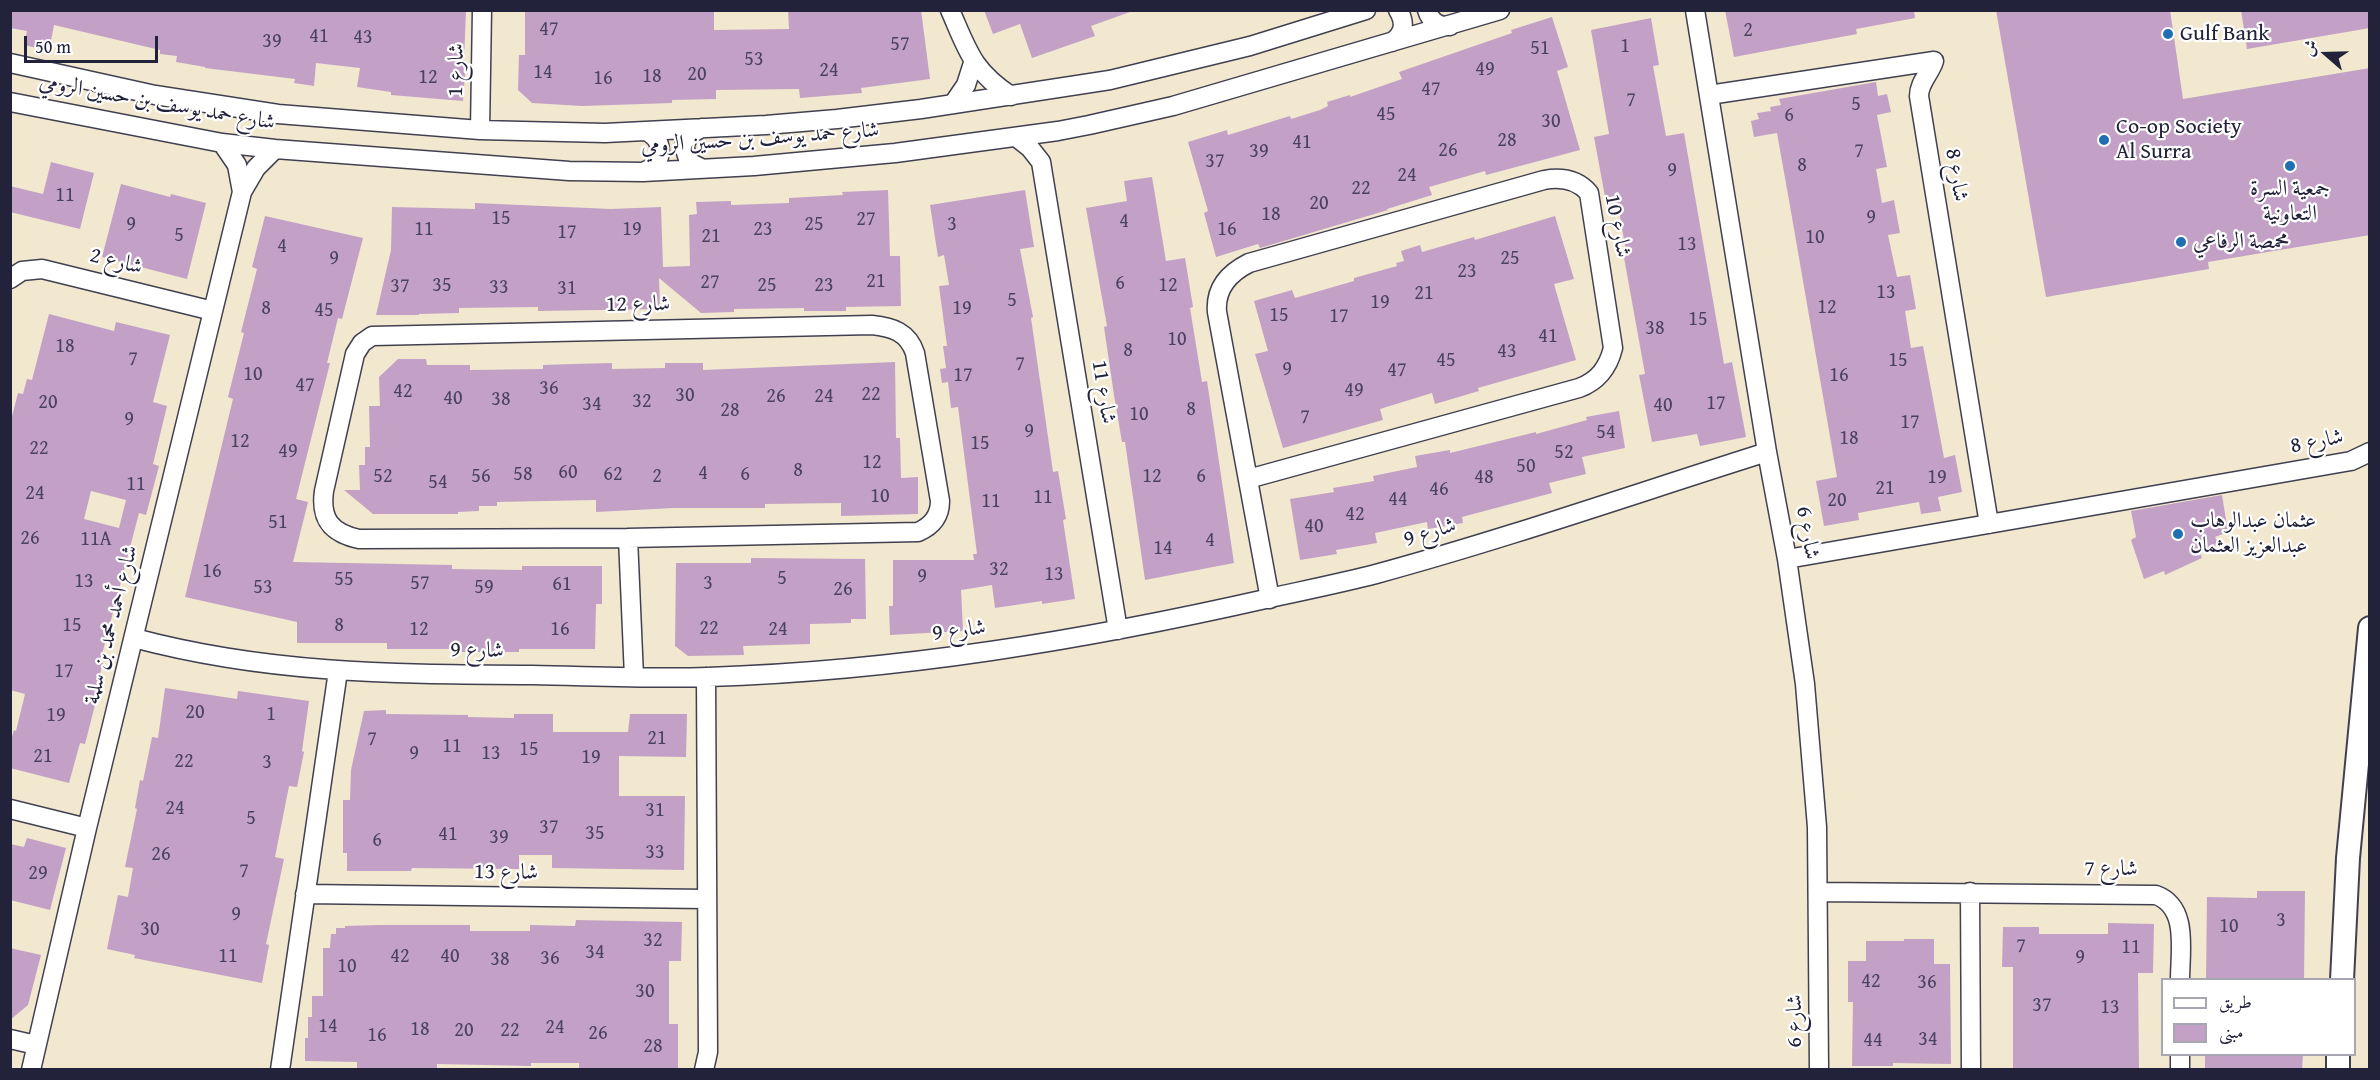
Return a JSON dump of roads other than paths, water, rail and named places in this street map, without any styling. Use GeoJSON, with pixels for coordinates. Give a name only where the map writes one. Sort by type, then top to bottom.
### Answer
{"type":"FeatureCollection","features":[{"type":"Feature","properties":{"kind":"main road"},"geometry":{"type":"LineString","coordinates":[[2342,978],[2362,787],[2370,628]]}},
{"type":"Feature","properties":{"kind":"street","name":"شارع 1"},"geometry":{"type":"LineString","coordinates":[[480,130],[483,10]]}},
{"type":"Feature","properties":{"kind":"street"},"geometry":{"type":"LineString","coordinates":[[950,10],[973,63],[1011,96]]}},
{"type":"Feature","properties":{"kind":"street","name":"شارع حمد يوسف بن حسين الرومي"},"geometry":{"type":"LineString","coordinates":[[10,63],[155,95],[245,110],[328,119],[480,130],[570,133],[646,131],[837,119],[1011,96],[1110,80],[1250,46],[1366,10]]}},
{"type":"Feature","properties":{"kind":"street"},"geometry":{"type":"LineString","coordinates":[[1392,42],[1400,35],[1403,24],[1398,10]]}},
{"type":"Feature","properties":{"kind":"street"},"geometry":{"type":"LineString","coordinates":[[1427,10],[1429,17],[1436,23],[1450,26]]}},
{"type":"Feature","properties":{"kind":"street","name":"شارع حمد يوسف بن حسين الرومي"},"geometry":{"type":"LineString","coordinates":[[10,102],[222,143],[275,149],[530,169],[643,172],[817,161],[1058,131],[1173,106],[1500,10]]}},
{"type":"Feature","properties":{"kind":"street","name":"شارع 6"},"geometry":{"type":"LineString","coordinates":[[1695,10],[1767,452],[1787,559],[1811,736],[1819,891],[1819,1070]]}},
{"type":"Feature","properties":{"kind":"street","name":"شارع 8"},"geometry":{"type":"LineString","coordinates":[[1709,94],[1934,61],[1922,83],[1919,96],[1989,524]]}},
{"type":"Feature","properties":{"kind":"street"},"geometry":{"type":"LineString","coordinates":[[953,104],[966,85],[973,63]]}},
{"type":"Feature","properties":{"kind":"street"},"geometry":{"type":"LineString","coordinates":[[700,168],[689,162],[684,146],[690,134],[702,128]]}},
{"type":"Feature","properties":{"kind":"street"},"geometry":{"type":"LineString","coordinates":[[643,172],[656,165],[661,152],[657,139],[646,131]]}},
{"type":"Feature","properties":{"kind":"street"},"geometry":{"type":"LineString","coordinates":[[1016,137],[1030,148],[1041,162],[1058,131]]}},
{"type":"Feature","properties":{"kind":"street","name":"شارع أحمد محمد بن سلمة"},"geometry":{"type":"LineString","coordinates":[[222,143],[237,165],[243,192]]}},
{"type":"Feature","properties":{"kind":"street","name":"شارع أحمد محمد بن سلمة"},"geometry":{"type":"LineString","coordinates":[[32,1070],[87,828],[243,192],[256,168],[275,149]]}},
{"type":"Feature","properties":{"kind":"street","name":"شارع 11"},"geometry":{"type":"LineString","coordinates":[[1041,162],[1118,630]]}},
{"type":"Feature","properties":{"kind":"street","name":"شارع 10"},"geometry":{"type":"LineString","coordinates":[[1248,479],[1579,388],[1597,378],[1607,366],[1613,348],[1589,193],[1571,180],[1544,180],[1249,263],[1233,272],[1220,291],[1217,306],[1248,479],[1270,598]]}},
{"type":"Feature","properties":{"kind":"street","name":"شارع 2"},"geometry":{"type":"LineString","coordinates":[[10,279],[22,271],[42,268],[213,310]]}},
{"type":"Feature","properties":{"kind":"street","name":"شارع 12"},"geometry":{"type":"LineString","coordinates":[[872,325],[894,329],[909,340],[915,353],[940,501],[938,514],[928,527],[912,533],[628,538],[359,539],[338,532],[325,517],[324,491],[358,348],[366,339],[379,335],[872,325]]}},
{"type":"Feature","properties":{"kind":"street","name":"شارع 9"},"geometry":{"type":"LineString","coordinates":[[134,638],[216,657],[382,674],[706,677],[926,660],[1037,645],[1184,618],[1374,574],[1426,560],[1767,452]]}},
{"type":"Feature","properties":{"kind":"street","name":"شارع 8"},"geometry":{"type":"LineString","coordinates":[[1787,559],[2351,461],[2370,452]]}},
{"type":"Feature","properties":{"kind":"street"},"geometry":{"type":"LineString","coordinates":[[628,538],[634,677]]}},
{"type":"Feature","properties":{"kind":"street"},"geometry":{"type":"LineString","coordinates":[[280,1070],[338,671]]}},
{"type":"Feature","properties":{"kind":"street"},"geometry":{"type":"LineString","coordinates":[[704,1070],[708,1052],[706,677]]}},
{"type":"Feature","properties":{"kind":"street"},"geometry":{"type":"LineString","coordinates":[[10,809],[87,828]]}},
{"type":"Feature","properties":{"kind":"street","name":"شارع 7"},"geometry":{"type":"LineString","coordinates":[[1819,891],[2142,893],[2163,897],[2174,907],[2179,921],[2180,978]]}},
{"type":"Feature","properties":{"kind":"street"},"geometry":{"type":"LineString","coordinates":[[1970,892],[1971,1070]]}},
{"type":"Feature","properties":{"kind":"street","name":"شارع 13"},"geometry":{"type":"LineString","coordinates":[[305,894],[706,899]]}},
{"type":"Feature","properties":{"kind":"street"},"geometry":{"type":"LineString","coordinates":[[10,1039],[36,1045]]}},
{"type":"Feature","properties":{"kind":"place","name":"Gulf Bank"},"geometry":{"type":"Point","coordinates":[2168,34]}},
{"type":"Feature","properties":{"kind":"place","name":"Co-op Society Al Surra"},"geometry":{"type":"Point","coordinates":[2104,140]}},
{"type":"Feature","properties":{"kind":"place","name":"جمعية السرة التعاونية"},"geometry":{"type":"Point","coordinates":[2290,166]}},
{"type":"Feature","properties":{"kind":"place","name":"محمصة الرفاعي"},"geometry":{"type":"Point","coordinates":[2181,242]}},
{"type":"Feature","properties":{"kind":"place","name":"عثمان عبدالوهاب عبدالعزيز العثمان"},"geometry":{"type":"Point","coordinates":[2178,534]}}]}
